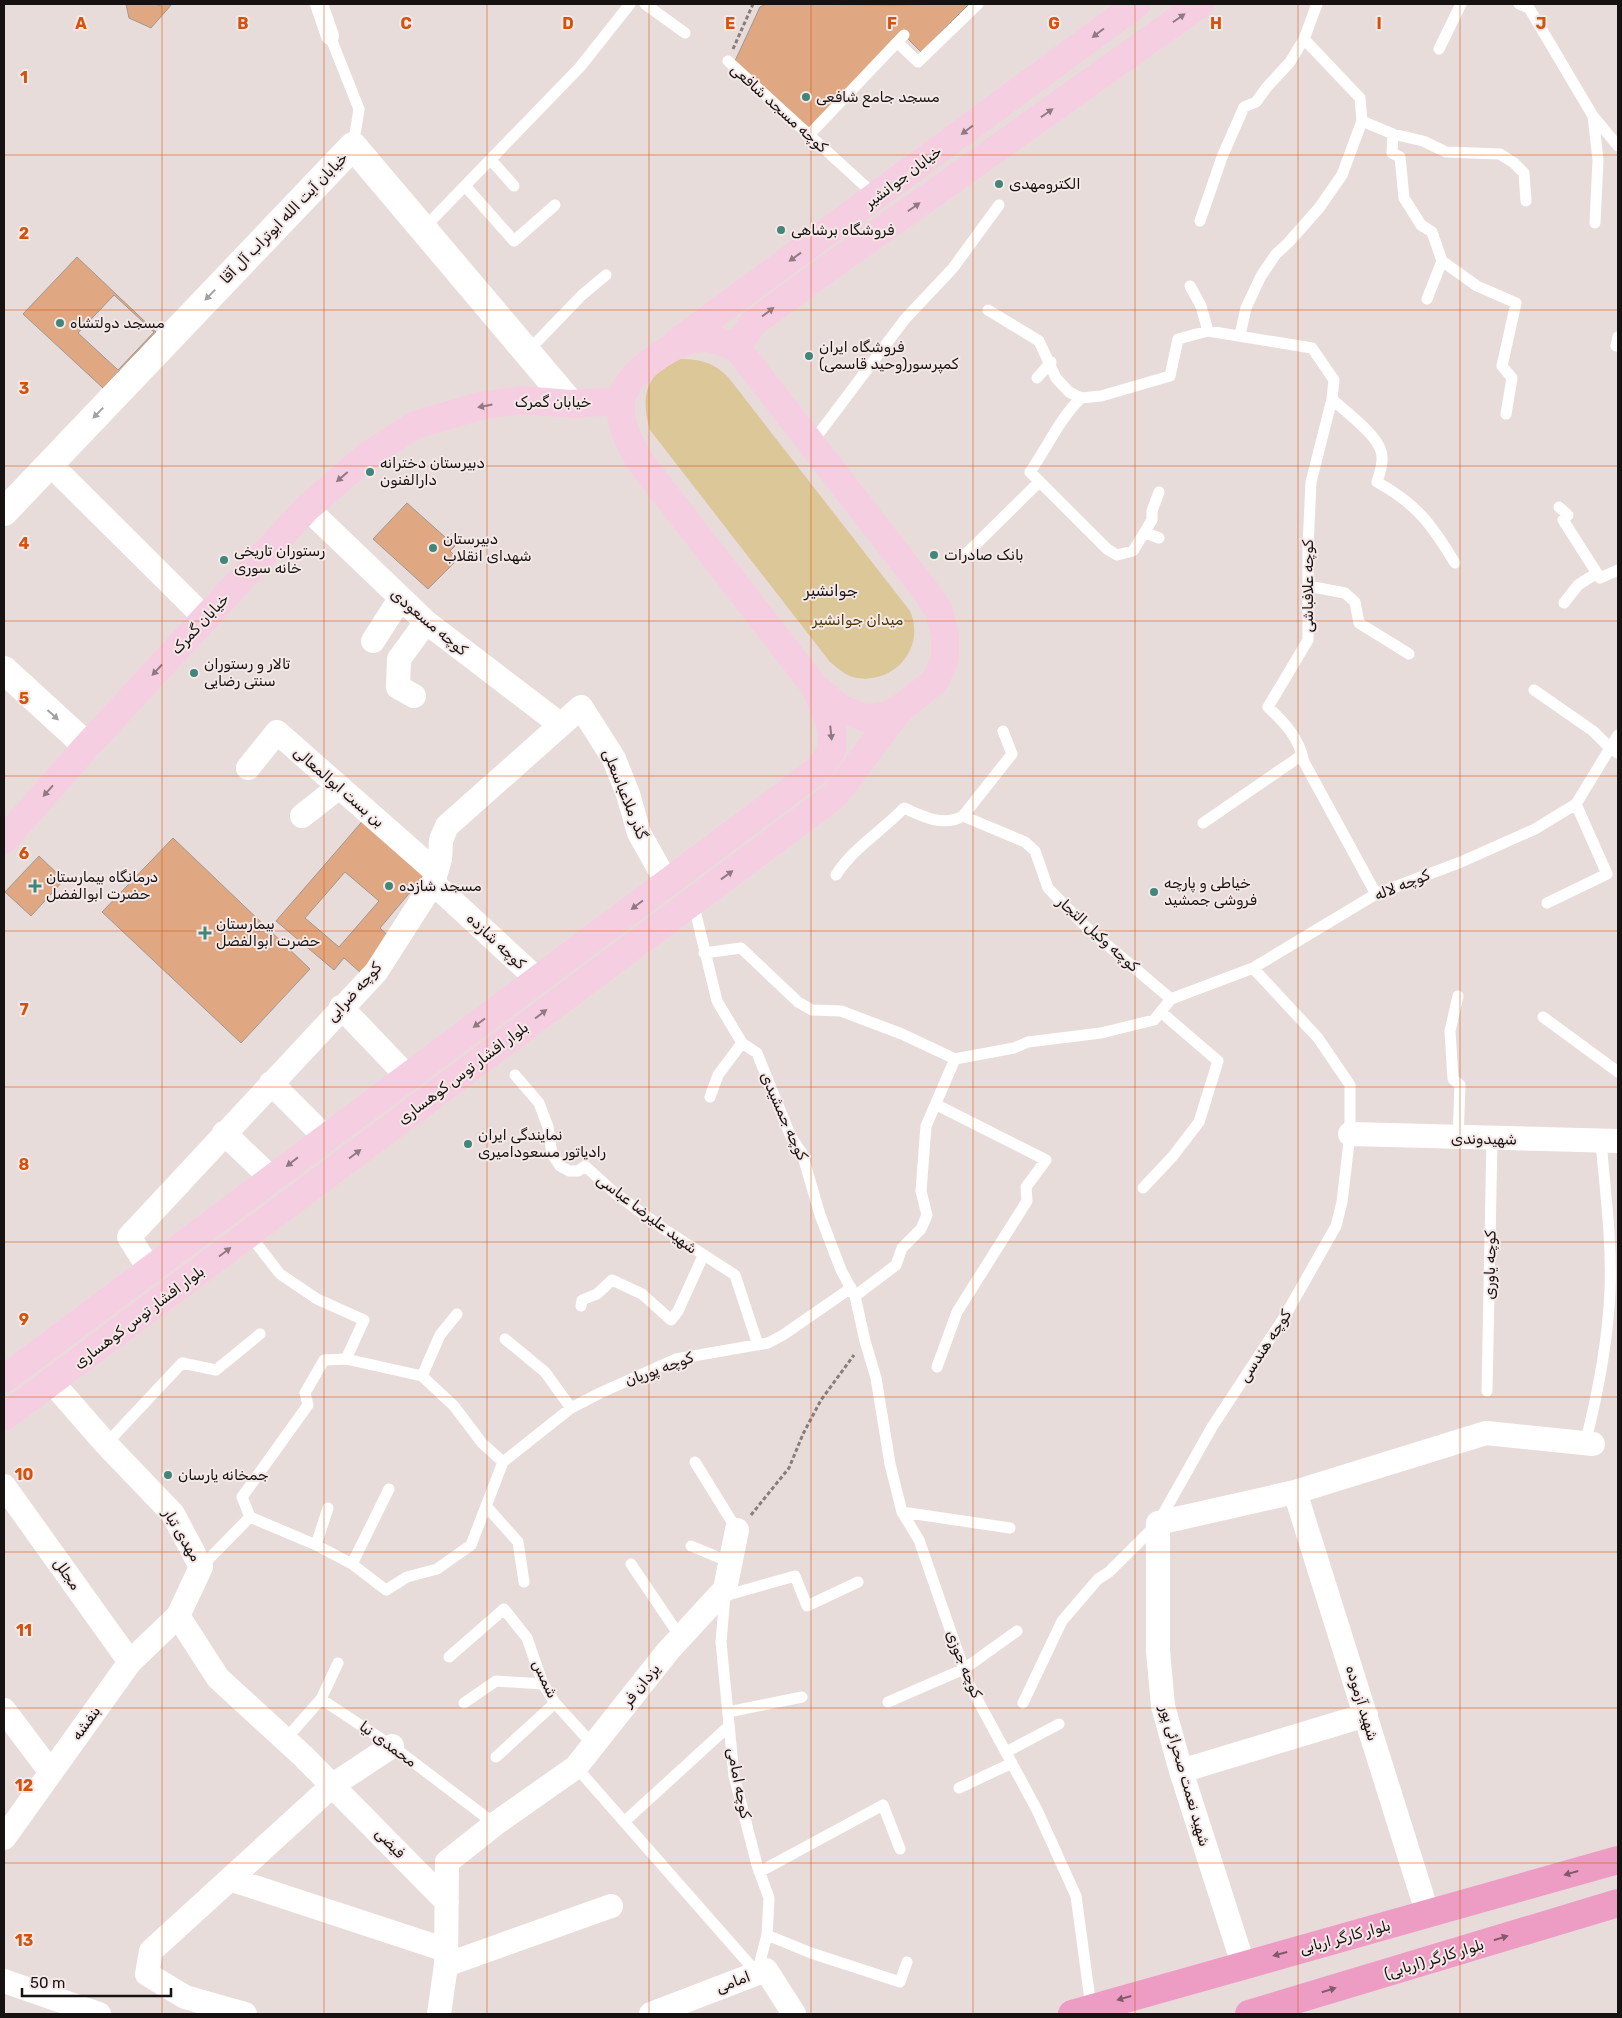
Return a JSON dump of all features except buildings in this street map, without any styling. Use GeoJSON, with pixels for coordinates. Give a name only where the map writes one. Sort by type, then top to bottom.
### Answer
{"type":"FeatureCollection","features":[{"type":"Feature","properties":{"kind":"main road","name":"خیابان جوانشیر"},"geometry":{"type":"LineString","coordinates":[[668,349],[1137,4]]}},
{"type":"Feature","properties":{"kind":"main road","name":"خیابان جوانشیر"},"geometry":{"type":"LineString","coordinates":[[737,348],[752,324],[1200,4]]}},
{"type":"Feature","properties":{"kind":"main road"},"geometry":{"type":"LineString","coordinates":[[697,338],[717,340],[737,348],[939,611],[945,635],[944,659],[935,681],[900,709],[887,715],[865,718],[840,708],[816,687],[639,460],[623,429],[620,401],[631,381],[647,364],[668,349],[697,338]]}},
{"type":"Feature","properties":{"kind":"main road","name":"خیابان گمرک"},"geometry":{"type":"LineString","coordinates":[[4,840],[87,746],[307,508],[367,456],[416,426],[480,406],[521,400],[571,404],[620,401]]}},
{"type":"Feature","properties":{"kind":"main road","name":"بلوار افشار توس کوهساری"},"geometry":{"type":"LineString","coordinates":[[4,1379],[406,1076],[819,769],[832,750],[832,729],[816,687]]}},
{"type":"Feature","properties":{"kind":"main road","name":"بلوار افشار توس کوهساری"},"geometry":{"type":"LineString","coordinates":[[4,1417],[692,900],[835,795],[900,709]]}},
{"type":"Feature","properties":{"kind":"main road","name":"بلوار کارگر اربابی"},"geometry":{"type":"LineString","coordinates":[[1081,2011],[1243,1964],[1428,1915],[1618,1860]]}},
{"type":"Feature","properties":{"kind":"main road","name":"بلوار کارگر (اربابی)"},"geometry":{"type":"LineString","coordinates":[[1259,2013],[1618,1903]]}},
{"type":"Feature","properties":{"kind":"street"},"geometry":{"type":"LineString","coordinates":[[319,4],[330,36]]}},
{"type":"Feature","properties":{"kind":"street","name":"خیابان آیت الله ابوتراب آل آقا"},"geometry":{"type":"LineString","coordinates":[[4,512],[353,146],[571,404]]}},
{"type":"Feature","properties":{"kind":"street"},"geometry":{"type":"LineString","coordinates":[[50,464],[205,618]]}},
{"type":"Feature","properties":{"kind":"street","name":"کوچه مسعودی"},"geometry":{"type":"LineString","coordinates":[[307,508],[426,622],[561,725]]}},
{"type":"Feature","properties":{"kind":"street"},"geometry":{"type":"LineString","coordinates":[[373,641],[400,599]]}},
{"type":"Feature","properties":{"kind":"street"},"geometry":{"type":"LineString","coordinates":[[414,696],[398,687],[399,659],[426,622]]}},
{"type":"Feature","properties":{"kind":"street"},"geometry":{"type":"LineString","coordinates":[[4,670],[87,746]]}},
{"type":"Feature","properties":{"kind":"street","name":"کوچه ضرابی"},"geometry":{"type":"LineString","coordinates":[[150,1270],[129,1237],[341,1007],[376,972],[434,878],[440,859],[441,840],[447,826],[581,707]]}},
{"type":"Feature","properties":{"kind":"street","name":"گذر ملاعباسعلی"},"geometry":{"type":"LineString","coordinates":[[581,707],[614,759],[628,794],[639,833],[667,883]]}},
{"type":"Feature","properties":{"kind":"street","name":"بن بست ابوالمعالی"},"geometry":{"type":"LineString","coordinates":[[248,768],[277,732],[339,787],[434,878]]}},
{"type":"Feature","properties":{"kind":"street"},"geometry":{"type":"LineString","coordinates":[[302,816],[339,787]]}},
{"type":"Feature","properties":{"kind":"street","name":"کوچه شازده"},"geometry":{"type":"LineString","coordinates":[[434,878],[537,979]]}},
{"type":"Feature","properties":{"kind":"street"},"geometry":{"type":"LineString","coordinates":[[341,1007],[406,1076]]}},
{"type":"Feature","properties":{"kind":"street"},"geometry":{"type":"LineString","coordinates":[[271,1083],[325,1137]]}},
{"type":"Feature","properties":{"kind":"street"},"geometry":{"type":"LineString","coordinates":[[224,1133],[271,1178]]}},
{"type":"Feature","properties":{"kind":"street","name":"شهیدوندی"},"geometry":{"type":"LineString","coordinates":[[1350,1134],[1458,1139],[1610,1141]]}},
{"type":"Feature","properties":{"kind":"street","name":"مهدی تبار"},"geometry":{"type":"LineString","coordinates":[[52,1382],[106,1444],[173,1514],[201,1567],[178,1616]]}},
{"type":"Feature","properties":{"kind":"street"},"geometry":{"type":"LineString","coordinates":[[1158,1523],[1295,1492],[1486,1433],[1589,1444]]}},
{"type":"Feature","properties":{"kind":"street","name":"مجلل"},"geometry":{"type":"LineString","coordinates":[[4,1486],[130,1662]]}},
{"type":"Feature","properties":{"kind":"street","name":"شهید آزموده"},"geometry":{"type":"LineString","coordinates":[[1295,1492],[1428,1915]]}},
{"type":"Feature","properties":{"kind":"street","name":"شهید نعمت صحرائی پور"},"geometry":{"type":"LineString","coordinates":[[1158,1523],[1158,1651],[1163,1706],[1181,1771],[1243,1964]]}},
{"type":"Feature","properties":{"kind":"street"},"geometry":{"type":"LineString","coordinates":[[725,1593],[737,1530]]}},
{"type":"Feature","properties":{"kind":"street","name":"یزدان فر"},"geometry":{"type":"LineString","coordinates":[[439,2014],[446,1958],[447,1862],[495,1824],[576,1767],[681,1638],[725,1593]]}},
{"type":"Feature","properties":{"kind":"street"},"geometry":{"type":"LineString","coordinates":[[178,1616],[218,1678],[333,1785]]}},
{"type":"Feature","properties":{"kind":"street","name":"بنفشه"},"geometry":{"type":"LineString","coordinates":[[5,1835],[130,1662],[178,1616]]}},
{"type":"Feature","properties":{"kind":"street"},"geometry":{"type":"LineString","coordinates":[[4,1710],[50,1771]]}},
{"type":"Feature","properties":{"kind":"street"},"geometry":{"type":"LineString","coordinates":[[1181,1771],[1366,1716]]}},
{"type":"Feature","properties":{"kind":"street"},"geometry":{"type":"LineString","coordinates":[[226,2012],[184,1997],[147,1974],[151,1951],[333,1785],[392,1746]]}},
{"type":"Feature","properties":{"kind":"street","name":"فیضی"},"geometry":{"type":"LineString","coordinates":[[333,1785],[447,1902]]}},
{"type":"Feature","properties":{"kind":"street"},"geometry":{"type":"LineString","coordinates":[[230,1879],[446,1958],[611,1906]]}},
{"type":"Feature","properties":{"kind":"street","name":"امامی"},"geometry":{"type":"LineString","coordinates":[[650,2014],[766,1970],[794,2014]]}},
{"type":"Feature","properties":{"kind":"street"},"geometry":{"type":"LineString","coordinates":[[4,1981],[99,2014]]}},
{"type":"Feature","properties":{"kind":"lane"},"geometry":{"type":"LineString","coordinates":[[423,229],[466,187],[580,67],[630,4]]}},
{"type":"Feature","properties":{"kind":"lane"},"geometry":{"type":"LineString","coordinates":[[645,4],[685,33]]}},
{"type":"Feature","properties":{"kind":"lane"},"geometry":{"type":"LineString","coordinates":[[809,135],[900,38],[918,62],[978,4]]}},
{"type":"Feature","properties":{"kind":"lane"},"geometry":{"type":"LineString","coordinates":[[1200,221],[1222,156],[1244,106],[1256,102],[1266,86],[1290,62],[1304,38],[1317,4]]}},
{"type":"Feature","properties":{"kind":"lane"},"geometry":{"type":"LineString","coordinates":[[1439,49],[1461,4]]}},
{"type":"Feature","properties":{"kind":"lane"},"geometry":{"type":"LineString","coordinates":[[1520,4],[1529,8],[1593,116],[1618,146]]}},
{"type":"Feature","properties":{"kind":"lane"},"geometry":{"type":"LineString","coordinates":[[330,36],[359,109],[353,146]]}},
{"type":"Feature","properties":{"kind":"lane"},"geometry":{"type":"LineString","coordinates":[[1240,335],[1246,308],[1261,276],[1276,254],[1319,208],[1342,175],[1362,121],[1360,98],[1304,38]]}},
{"type":"Feature","properties":{"kind":"lane","name":"کوچه مسجد شافعی"},"geometry":{"type":"LineString","coordinates":[[728,61],[877,197]]}},
{"type":"Feature","properties":{"kind":"lane"},"geometry":{"type":"LineString","coordinates":[[1593,116],[1598,160],[1595,223]]}},
{"type":"Feature","properties":{"kind":"lane"},"geometry":{"type":"LineString","coordinates":[[1362,121],[1393,134],[1423,141],[1446,152],[1500,154],[1514,162],[1524,174],[1526,201]]}},
{"type":"Feature","properties":{"kind":"lane"},"geometry":{"type":"LineString","coordinates":[[1393,134],[1392,153],[1400,157],[1404,198],[1421,225],[1432,232],[1442,261],[1477,286],[1516,303],[1502,366],[1512,378],[1506,414]]}},
{"type":"Feature","properties":{"kind":"lane"},"geometry":{"type":"LineString","coordinates":[[492,160],[514,186]]}},
{"type":"Feature","properties":{"kind":"lane"},"geometry":{"type":"LineString","coordinates":[[466,187],[514,241],[555,205]]}},
{"type":"Feature","properties":{"kind":"lane"},"geometry":{"type":"LineString","coordinates":[[811,444],[905,319],[953,268],[999,205]]}},
{"type":"Feature","properties":{"kind":"lane"},"geometry":{"type":"LineString","coordinates":[[1427,299],[1442,261]]}},
{"type":"Feature","properties":{"kind":"lane"},"geometry":{"type":"LineString","coordinates":[[527,352],[582,295],[606,274]]}},
{"type":"Feature","properties":{"kind":"lane"},"geometry":{"type":"LineString","coordinates":[[1190,286],[1201,306],[1208,332]]}},
{"type":"Feature","properties":{"kind":"lane"},"geometry":{"type":"LineString","coordinates":[[988,310],[1039,341],[1051,362],[1056,378],[1062,386],[1081,398],[1065,415],[1048,447],[1030,472],[1039,482],[1107,549],[1116,554],[1133,551],[1146,533],[1152,520],[1152,511],[1159,492]]}},
{"type":"Feature","properties":{"kind":"lane","name":"کوچه علافباشی"},"geometry":{"type":"LineString","coordinates":[[1081,398],[1101,396],[1170,376],[1178,339],[1208,332],[1240,335],[1312,348],[1334,380],[1332,398],[1311,482],[1308,640],[1268,707],[1288,725],[1301,746],[1304,762],[1376,894]]}},
{"type":"Feature","properties":{"kind":"lane"},"geometry":{"type":"LineString","coordinates":[[1037,378],[1051,362]]}},
{"type":"Feature","properties":{"kind":"lane"},"geometry":{"type":"LineString","coordinates":[[1332,398],[1374,438],[1380,450],[1382,464],[1377,482],[1396,492],[1428,520],[1455,563]]}},
{"type":"Feature","properties":{"kind":"lane"},"geometry":{"type":"LineString","coordinates":[[962,557],[1039,482]]}},
{"type":"Feature","properties":{"kind":"lane"},"geometry":{"type":"LineString","coordinates":[[1559,507],[1568,515],[1563,520],[1600,578],[1618,570]]}},
{"type":"Feature","properties":{"kind":"lane"},"geometry":{"type":"LineString","coordinates":[[1146,533],[1159,538]]}},
{"type":"Feature","properties":{"kind":"lane"},"geometry":{"type":"LineString","coordinates":[[1564,603],[1578,585],[1597,573]]}},
{"type":"Feature","properties":{"kind":"lane"},"geometry":{"type":"LineString","coordinates":[[1308,586],[1345,593],[1355,602],[1359,623],[1409,654]]}},
{"type":"Feature","properties":{"kind":"lane"},"geometry":{"type":"LineString","coordinates":[[1534,690],[1593,731],[1614,751]]}},
{"type":"Feature","properties":{"kind":"lane"},"geometry":{"type":"LineString","coordinates":[[836,874],[864,844],[904,808],[923,817],[952,822],[963,816],[1012,754],[1003,731]]}},
{"type":"Feature","properties":{"kind":"lane","name":"کوچه لاله"},"geometry":{"type":"LineString","coordinates":[[1171,999],[1252,968],[1376,894],[1461,862],[1535,829],[1576,804],[1614,751],[1618,735]]}},
{"type":"Feature","properties":{"kind":"lane"},"geometry":{"type":"LineString","coordinates":[[1203,823],[1302,755]]}},
{"type":"Feature","properties":{"kind":"lane"},"geometry":{"type":"LineString","coordinates":[[1547,903],[1607,874],[1576,804]]}},
{"type":"Feature","properties":{"kind":"lane","name":"کوچه وکیل التجار"},"geometry":{"type":"LineString","coordinates":[[963,816],[1025,842],[1035,851],[1048,888],[1086,927],[1171,999]]}},
{"type":"Feature","properties":{"kind":"lane","name":"کوچه جمشیدی"},"geometry":{"type":"LineString","coordinates":[[692,900],[717,1001],[742,1043],[757,1053],[791,1137],[802,1153],[820,1215],[853,1292],[864,1341]]}},
{"type":"Feature","properties":{"kind":"lane"},"geometry":{"type":"LineString","coordinates":[[704,953],[741,948],[798,1002],[812,1010],[842,1011],[902,1034],[955,1059],[1014,1048],[1028,1042],[1101,1033],[1154,1020],[1171,999]]}},
{"type":"Feature","properties":{"kind":"lane","name":"کوچه هندسی"},"geometry":{"type":"LineString","coordinates":[[1023,1703],[1062,1621],[1098,1579],[1109,1572],[1158,1523],[1212,1428],[1285,1316],[1336,1226],[1342,1202],[1350,1134],[1350,1085],[1318,1038],[1252,968]]}},
{"type":"Feature","properties":{"kind":"lane"},"geometry":{"type":"LineString","coordinates":[[1458,996],[1450,1031],[1453,1079],[1460,1085],[1458,1139]]}},
{"type":"Feature","properties":{"kind":"lane"},"geometry":{"type":"LineString","coordinates":[[1143,1188],[1174,1156],[1199,1122],[1218,1061],[1160,1012]]}},
{"type":"Feature","properties":{"kind":"lane"},"geometry":{"type":"LineString","coordinates":[[1542,1017],[1618,1072]]}},
{"type":"Feature","properties":{"kind":"lane"},"geometry":{"type":"LineString","coordinates":[[710,1097],[718,1075],[742,1043]]}},
{"type":"Feature","properties":{"kind":"lane","name":"کوچه پوریان"},"geometry":{"type":"LineString","coordinates":[[503,1462],[571,1408],[645,1371],[676,1359],[717,1350],[758,1345],[783,1335],[896,1265],[902,1248],[921,1229],[927,1215],[921,1190],[926,1126],[937,1105],[955,1059]]}},
{"type":"Feature","properties":{"kind":"lane","name":"شهید علیرضا عباسی"},"geometry":{"type":"LineString","coordinates":[[516,1075],[539,1103],[548,1127],[552,1154],[560,1166],[569,1171],[578,1171],[585,1166],[616,1194],[703,1256],[734,1275],[758,1345]]}},
{"type":"Feature","properties":{"kind":"lane"},"geometry":{"type":"LineString","coordinates":[[937,1105],[1046,1160],[1026,1188],[1027,1202],[957,1312],[937,1367]]}},
{"type":"Feature","properties":{"kind":"lane","name":"کوچه یاوری"},"geometry":{"type":"LineString","coordinates":[[1487,1391],[1492,1139]]}},
{"type":"Feature","properties":{"kind":"lane"},"geometry":{"type":"LineString","coordinates":[[1589,1444],[1599,1391],[1610,1289],[1610,1141]]}},
{"type":"Feature","properties":{"kind":"lane"},"geometry":{"type":"LineString","coordinates":[[249,1234],[280,1274],[317,1299],[364,1320],[346,1359]]}},
{"type":"Feature","properties":{"kind":"lane"},"geometry":{"type":"LineString","coordinates":[[581,1306],[582,1300],[597,1294],[612,1280],[642,1294],[671,1320],[678,1311],[703,1256]]}},
{"type":"Feature","properties":{"kind":"lane"},"geometry":{"type":"LineString","coordinates":[[422,1376],[440,1335],[457,1314]]}},
{"type":"Feature","properties":{"kind":"lane"},"geometry":{"type":"LineString","coordinates":[[106,1444],[182,1364],[216,1370],[260,1334]]}},
{"type":"Feature","properties":{"kind":"lane"},"geometry":{"type":"LineString","coordinates":[[505,1339],[545,1372],[571,1408]]}},
{"type":"Feature","properties":{"kind":"lane","name":"کوچه جوزی"},"geometry":{"type":"LineString","coordinates":[[864,1341],[876,1378],[890,1464],[902,1512],[919,1540],[969,1684],[1037,1810],[1076,1896],[1081,2011]]}},
{"type":"Feature","properties":{"kind":"lane"},"geometry":{"type":"LineString","coordinates":[[346,1359],[422,1376],[454,1406],[482,1443],[503,1462],[487,1508],[471,1545],[437,1568],[407,1576],[386,1590],[352,1564],[316,1545],[250,1517],[242,1498],[308,1405],[305,1393],[324,1360],[346,1359]]}},
{"type":"Feature","properties":{"kind":"lane"},"geometry":{"type":"LineString","coordinates":[[694,1462],[737,1530]]}},
{"type":"Feature","properties":{"kind":"lane"},"geometry":{"type":"LineString","coordinates":[[352,1564],[389,1488]]}},
{"type":"Feature","properties":{"kind":"lane"},"geometry":{"type":"LineString","coordinates":[[316,1545],[328,1508]]}},
{"type":"Feature","properties":{"kind":"lane"},"geometry":{"type":"LineString","coordinates":[[487,1508],[518,1542],[524,1582]]}},
{"type":"Feature","properties":{"kind":"lane"},"geometry":{"type":"LineString","coordinates":[[902,1512],[1010,1528]]}},
{"type":"Feature","properties":{"kind":"lane"},"geometry":{"type":"LineString","coordinates":[[201,1567],[250,1517]]}},
{"type":"Feature","properties":{"kind":"lane"},"geometry":{"type":"LineString","coordinates":[[691,1546],[730,1562]]}},
{"type":"Feature","properties":{"kind":"lane"},"geometry":{"type":"LineString","coordinates":[[631,1564],[681,1638]]}},
{"type":"Feature","properties":{"kind":"lane"},"geometry":{"type":"LineString","coordinates":[[725,1593],[795,1576],[807,1606],[858,1582]]}},
{"type":"Feature","properties":{"kind":"lane","name":"کوچه امامی"},"geometry":{"type":"LineString","coordinates":[[725,1593],[721,1642],[734,1776],[759,1872],[769,1898],[767,1935],[757,1973]]}},
{"type":"Feature","properties":{"kind":"lane","name":"شمس"},"geometry":{"type":"LineString","coordinates":[[449,1657],[504,1608],[527,1638],[543,1684],[555,1703],[593,1745]]}},
{"type":"Feature","properties":{"kind":"lane"},"geometry":{"type":"LineString","coordinates":[[888,1702],[964,1669],[1017,1631]]}},
{"type":"Feature","properties":{"kind":"lane"},"geometry":{"type":"LineString","coordinates":[[286,1740],[321,1699],[338,1663]]}},
{"type":"Feature","properties":{"kind":"lane"},"geometry":{"type":"LineString","coordinates":[[464,1703],[496,1681],[543,1684]]}},
{"type":"Feature","properties":{"kind":"lane"},"geometry":{"type":"LineString","coordinates":[[728,1712],[802,1697]]}},
{"type":"Feature","properties":{"kind":"lane","name":"محمدی نیا"},"geometry":{"type":"LineString","coordinates":[[321,1699],[392,1746],[495,1824]]}},
{"type":"Feature","properties":{"kind":"lane"},"geometry":{"type":"LineString","coordinates":[[496,1757],[555,1703]]}},
{"type":"Feature","properties":{"kind":"lane"},"geometry":{"type":"LineString","coordinates":[[1006,1752],[1059,1724]]}},
{"type":"Feature","properties":{"kind":"lane"},"geometry":{"type":"LineString","coordinates":[[624,1822],[730,1726]]}},
{"type":"Feature","properties":{"kind":"lane"},"geometry":{"type":"LineString","coordinates":[[958,1788],[1012,1763]]}},
{"type":"Feature","properties":{"kind":"lane"},"geometry":{"type":"LineString","coordinates":[[576,1767],[757,1973]]}},
{"type":"Feature","properties":{"kind":"lane"},"geometry":{"type":"LineString","coordinates":[[759,1872],[883,1805],[900,1849]]}},
{"type":"Feature","properties":{"kind":"lane"},"geometry":{"type":"LineString","coordinates":[[767,1935],[900,1982],[907,1962]]}},
{"type":"Feature","properties":{"kind":"path","name":"کوچه مسجد شافعی"},"geometry":{"type":"LineString","coordinates":[[728,61],[754,4]]}},
{"type":"Feature","properties":{"kind":"path"},"geometry":{"type":"LineString","coordinates":[[737,1530],[755,1511],[789,1468],[803,1434],[822,1400],[864,1341]]}},
{"type":"Feature","properties":{"kind":"green space","name":"میدان جوانشیر"},"geometry":{"type":"Polygon","coordinates":[[[679,359],[706,362],[728,377],[910,611],[914,624],[914,638],[904,660],[895,669],[884,675],[871,678],[857,678],[846,674],[830,662],[650,430],[646,407],[648,387],[659,371],[679,359]]]}},
{"type":"Feature","properties":{"kind":"place","name":"مسجد جامع شافعی"},"geometry":{"type":"Point","coordinates":[806,97]}},
{"type":"Feature","properties":{"kind":"place","name":"الکترومهدی"},"geometry":{"type":"Point","coordinates":[999,184]}},
{"type":"Feature","properties":{"kind":"place","name":"فروشگاه برشاهی"},"geometry":{"type":"Point","coordinates":[781,230]}},
{"type":"Feature","properties":{"kind":"place","name":"مسجد دولتشاه"},"geometry":{"type":"Point","coordinates":[60,323]}},
{"type":"Feature","properties":{"kind":"place","name":"فروشگاه ایران کمپرسور(وحید قاسمی)"},"geometry":{"type":"Point","coordinates":[809,356]}},
{"type":"Feature","properties":{"kind":"place","name":"دبیرستان دخترانه دارالفنون"},"geometry":{"type":"Point","coordinates":[370,472]}},
{"type":"Feature","properties":{"kind":"place","name":"دبیرستان شهدای انقلاب"},"geometry":{"type":"Point","coordinates":[433,548]}},
{"type":"Feature","properties":{"kind":"place","name":"بانک صادرات"},"geometry":{"type":"Point","coordinates":[934,555]}},
{"type":"Feature","properties":{"kind":"place","name":"رستوران تاریخی خانه سوری"},"geometry":{"type":"Point","coordinates":[224,560]}},
{"type":"Feature","properties":{"kind":"place","name":"تالار و رستوران سنتی رضایی"},"geometry":{"type":"Point","coordinates":[194,673]}},
{"type":"Feature","properties":{"kind":"place","name":"درمانگاه بیمارستان حضرت ابوالفضل"},"geometry":{"type":"Point","coordinates":[35,886]}},
{"type":"Feature","properties":{"kind":"place","name":"مسجد شازده"},"geometry":{"type":"Point","coordinates":[389,886]}},
{"type":"Feature","properties":{"kind":"place","name":"خیاطی ‌‌و‌ پارچه فروشی جمشید"},"geometry":{"type":"Point","coordinates":[1154,892]}},
{"type":"Feature","properties":{"kind":"place","name":"بیمارستان حضرت ابوالفضل"},"geometry":{"type":"Point","coordinates":[205,933]}},
{"type":"Feature","properties":{"kind":"place","name":"نمایندگی ایران رادیاتور مسعودامیری"},"geometry":{"type":"Point","coordinates":[468,1144]}},
{"type":"Feature","properties":{"kind":"place","name":"جمخانه یارسان"},"geometry":{"type":"Point","coordinates":[168,1475]}},
{"type":"Feature","properties":{"kind":"district","name":"جوانشیر"},"geometry":{"type":"Point","coordinates":[831,590]}}]}
